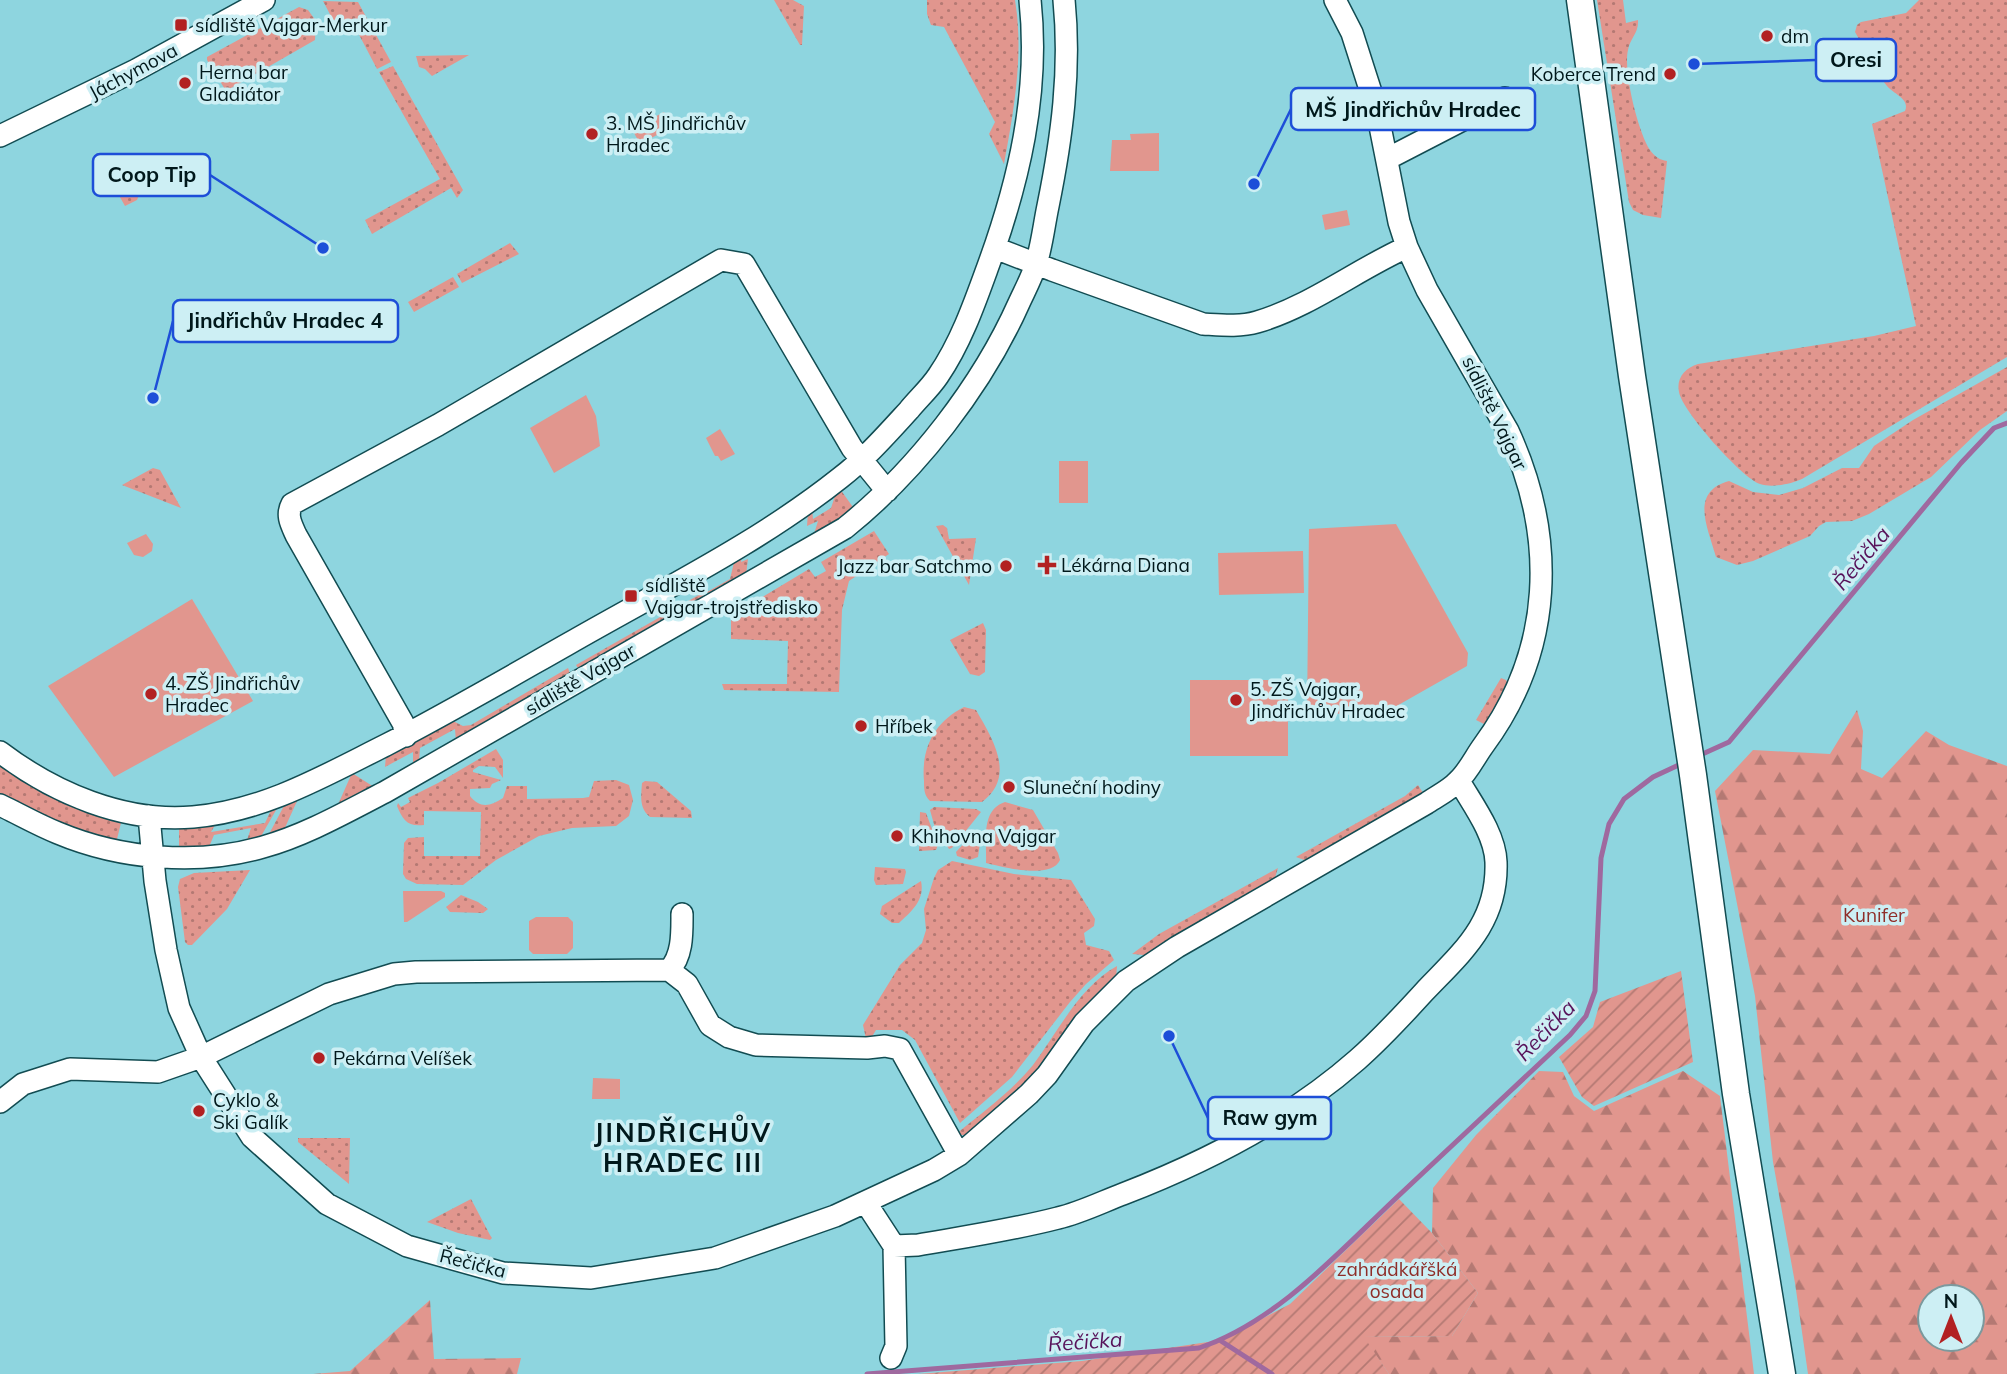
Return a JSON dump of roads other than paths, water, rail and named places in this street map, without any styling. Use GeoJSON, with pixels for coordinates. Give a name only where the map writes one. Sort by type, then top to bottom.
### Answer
{"type":"FeatureCollection","features":[{"type":"Feature","properties":{"kind":"main road"},"geometry":{"type":"LineString","coordinates":[[1580,0],[1632,376],[1693,775],[1736,1094],[1782,1374]]}},
{"type":"Feature","properties":{"kind":"main road"},"geometry":{"type":"LineString","coordinates":[[1766,1374],[1768,1294]]}},
{"type":"Feature","properties":{"kind":"street","name":"Jáchymova"},"geometry":{"type":"LineString","coordinates":[[0,136],[136,70],[264,0]]}},
{"type":"Feature","properties":{"kind":"street","name":"sídliště Vajgar"},"geometry":{"type":"LineString","coordinates":[[0,752],[23,770],[85,801],[149,816],[193,817],[253,806],[304,787],[406,736],[761,534],[861,461],[937,378],[969,318],[995,248],[1014,190],[1026,130],[1032,84],[1033,35],[1030,0]]}},
{"type":"Feature","properties":{"kind":"street","name":"sídliště Vajgar"},"geometry":{"type":"LineString","coordinates":[[0,804],[59,834],[122,853],[219,856],[261,848],[323,823],[385,792],[845,528],[904,474],[974,386],[1009,326],[1036,265],[1065,110],[1068,38],[1063,0]]}},
{"type":"Feature","properties":{"kind":"street","name":"sídliště Vajgar"},"geometry":{"type":"LineString","coordinates":[[1335,0],[1352,33],[1377,111],[1399,222],[1407,247],[1427,290],[1475,370],[1519,454],[1534,498],[1541,543],[1540,599],[1535,636],[1522,677],[1500,723],[1459,781]]}},
{"type":"Feature","properties":{"kind":"street"},"geometry":{"type":"LineString","coordinates":[[1387,159],[1505,98]]}},
{"type":"Feature","properties":{"kind":"street"},"geometry":{"type":"LineString","coordinates":[[995,248],[1203,324],[1230,326],[1255,323],[1299,306],[1407,247]]}},
{"type":"Feature","properties":{"kind":"street"},"geometry":{"type":"LineString","coordinates":[[406,736],[403,723],[296,535],[289,511],[296,500],[438,425],[721,260],[744,264],[861,461],[887,491]]}},
{"type":"Feature","properties":{"kind":"street"},"geometry":{"type":"LineString","coordinates":[[894,1246],[918,1245],[1060,1218],[1182,1171],[1282,1116],[1357,1061],[1474,939],[1492,902],[1496,859],[1489,834],[1459,781]]}},
{"type":"Feature","properties":{"kind":"street","name":"Řečička"},"geometry":{"type":"LineString","coordinates":[[149,816],[152,855],[173,983],[185,1024],[201,1057],[252,1137],[327,1204],[407,1246],[503,1273],[591,1278],[715,1258],[866,1203],[959,1155],[1029,1094],[1084,1023],[1126,981],[1177,947],[1427,803],[1459,781]]}},
{"type":"Feature","properties":{"kind":"street"},"geometry":{"type":"LineString","coordinates":[[669,970],[678,957],[682,914]]}},
{"type":"Feature","properties":{"kind":"street"},"geometry":{"type":"LineString","coordinates":[[0,1102],[23,1084],[70,1069],[158,1072],[201,1057],[329,994],[394,974],[669,970],[687,984],[710,1025],[729,1037],[757,1045],[867,1048],[885,1046],[900,1049],[959,1155]]}},
{"type":"Feature","properties":{"kind":"street"},"geometry":{"type":"LineString","coordinates":[[866,1203],[894,1246],[896,1346],[891,1358]]}},
{"type":"Feature","properties":{"kind":"waterway","name":"Řečička"},"geometry":{"type":"LineString","coordinates":[[1698,756],[1729,742],[1961,463],[1994,428],[2007,423]]}},
{"type":"Feature","properties":{"kind":"waterway","name":"Řečička"},"geometry":{"type":"LineString","coordinates":[[867,1374],[1199,1348],[1254,1322],[1279,1304],[1327,1264],[1570,1035],[1586,1016],[1595,991],[1601,858],[1609,824],[1624,799],[1653,777],[1683,763]]}},
{"type":"Feature","properties":{"kind":"waterway"},"geometry":{"type":"LineString","coordinates":[[1221,1341],[1272,1374]]}},
{"type":"Feature","properties":{"kind":"place","name":"sídliště Vajgar-Merkur"},"geometry":{"type":"Point","coordinates":[181,25]}},
{"type":"Feature","properties":{"kind":"place","name":"dm"},"geometry":{"type":"Point","coordinates":[1767,36]}},
{"type":"Feature","properties":{"kind":"place","name":"Oresi"},"geometry":{"type":"Point","coordinates":[1694,64]}},
{"type":"Feature","properties":{"kind":"place","name":"Koberce Trend"},"geometry":{"type":"Point","coordinates":[1670,74]}},
{"type":"Feature","properties":{"kind":"place","name":"Herna bar Gladiátor"},"geometry":{"type":"Point","coordinates":[185,83]}},
{"type":"Feature","properties":{"kind":"place","name":"3. MŠ Jindřichův Hradec"},"geometry":{"type":"Point","coordinates":[592,134]}},
{"type":"Feature","properties":{"kind":"place","name":"MŠ Jindřichův Hradec"},"geometry":{"type":"Point","coordinates":[1254,184]}},
{"type":"Feature","properties":{"kind":"place","name":"Coop Tip"},"geometry":{"type":"Point","coordinates":[323,248]}},
{"type":"Feature","properties":{"kind":"place","name":"Jindřichův Hradec 4"},"geometry":{"type":"Point","coordinates":[153,398]}},
{"type":"Feature","properties":{"kind":"place","name":"Lékárna Diana"},"geometry":{"type":"Point","coordinates":[1047,565]}},
{"type":"Feature","properties":{"kind":"place","name":"Jazz bar Satchmo"},"geometry":{"type":"Point","coordinates":[1006,566]}},
{"type":"Feature","properties":{"kind":"place","name":"sídliště Vajgar-trojstředisko"},"geometry":{"type":"Point","coordinates":[631,596]}},
{"type":"Feature","properties":{"kind":"place","name":"4. ZŠ Jindřichův Hradec"},"geometry":{"type":"Point","coordinates":[151,694]}},
{"type":"Feature","properties":{"kind":"place","name":"5. ZŠ Vajgar, Jindřichův Hradec"},"geometry":{"type":"Point","coordinates":[1236,700]}},
{"type":"Feature","properties":{"kind":"place","name":"Hříbek"},"geometry":{"type":"Point","coordinates":[861,726]}},
{"type":"Feature","properties":{"kind":"place","name":"Sluneční hodiny"},"geometry":{"type":"Point","coordinates":[1009,787]}},
{"type":"Feature","properties":{"kind":"place","name":"Khihovna Vajgar"},"geometry":{"type":"Point","coordinates":[897,836]}},
{"type":"Feature","properties":{"kind":"place","name":"Raw gym"},"geometry":{"type":"Point","coordinates":[1169,1036]}},
{"type":"Feature","properties":{"kind":"place","name":"Pekárna Velíšek"},"geometry":{"type":"Point","coordinates":[319,1058]}},
{"type":"Feature","properties":{"kind":"place","name":"Cyklo & Ski Galík"},"geometry":{"type":"Point","coordinates":[199,1111]}},
{"type":"Feature","properties":{"kind":"district","name":"JINDŘICHŮV HRADEC III"},"geometry":{"type":"Point","coordinates":[683,1147]}},
{"type":"Feature","properties":{"kind":"park label","name":"Kunifer"},"geometry":{"type":"Point","coordinates":[1874,915]}},
{"type":"Feature","properties":{"kind":"park label","name":"zahrádkářšká osada"},"geometry":{"type":"Point","coordinates":[1397,1280]}}]}
